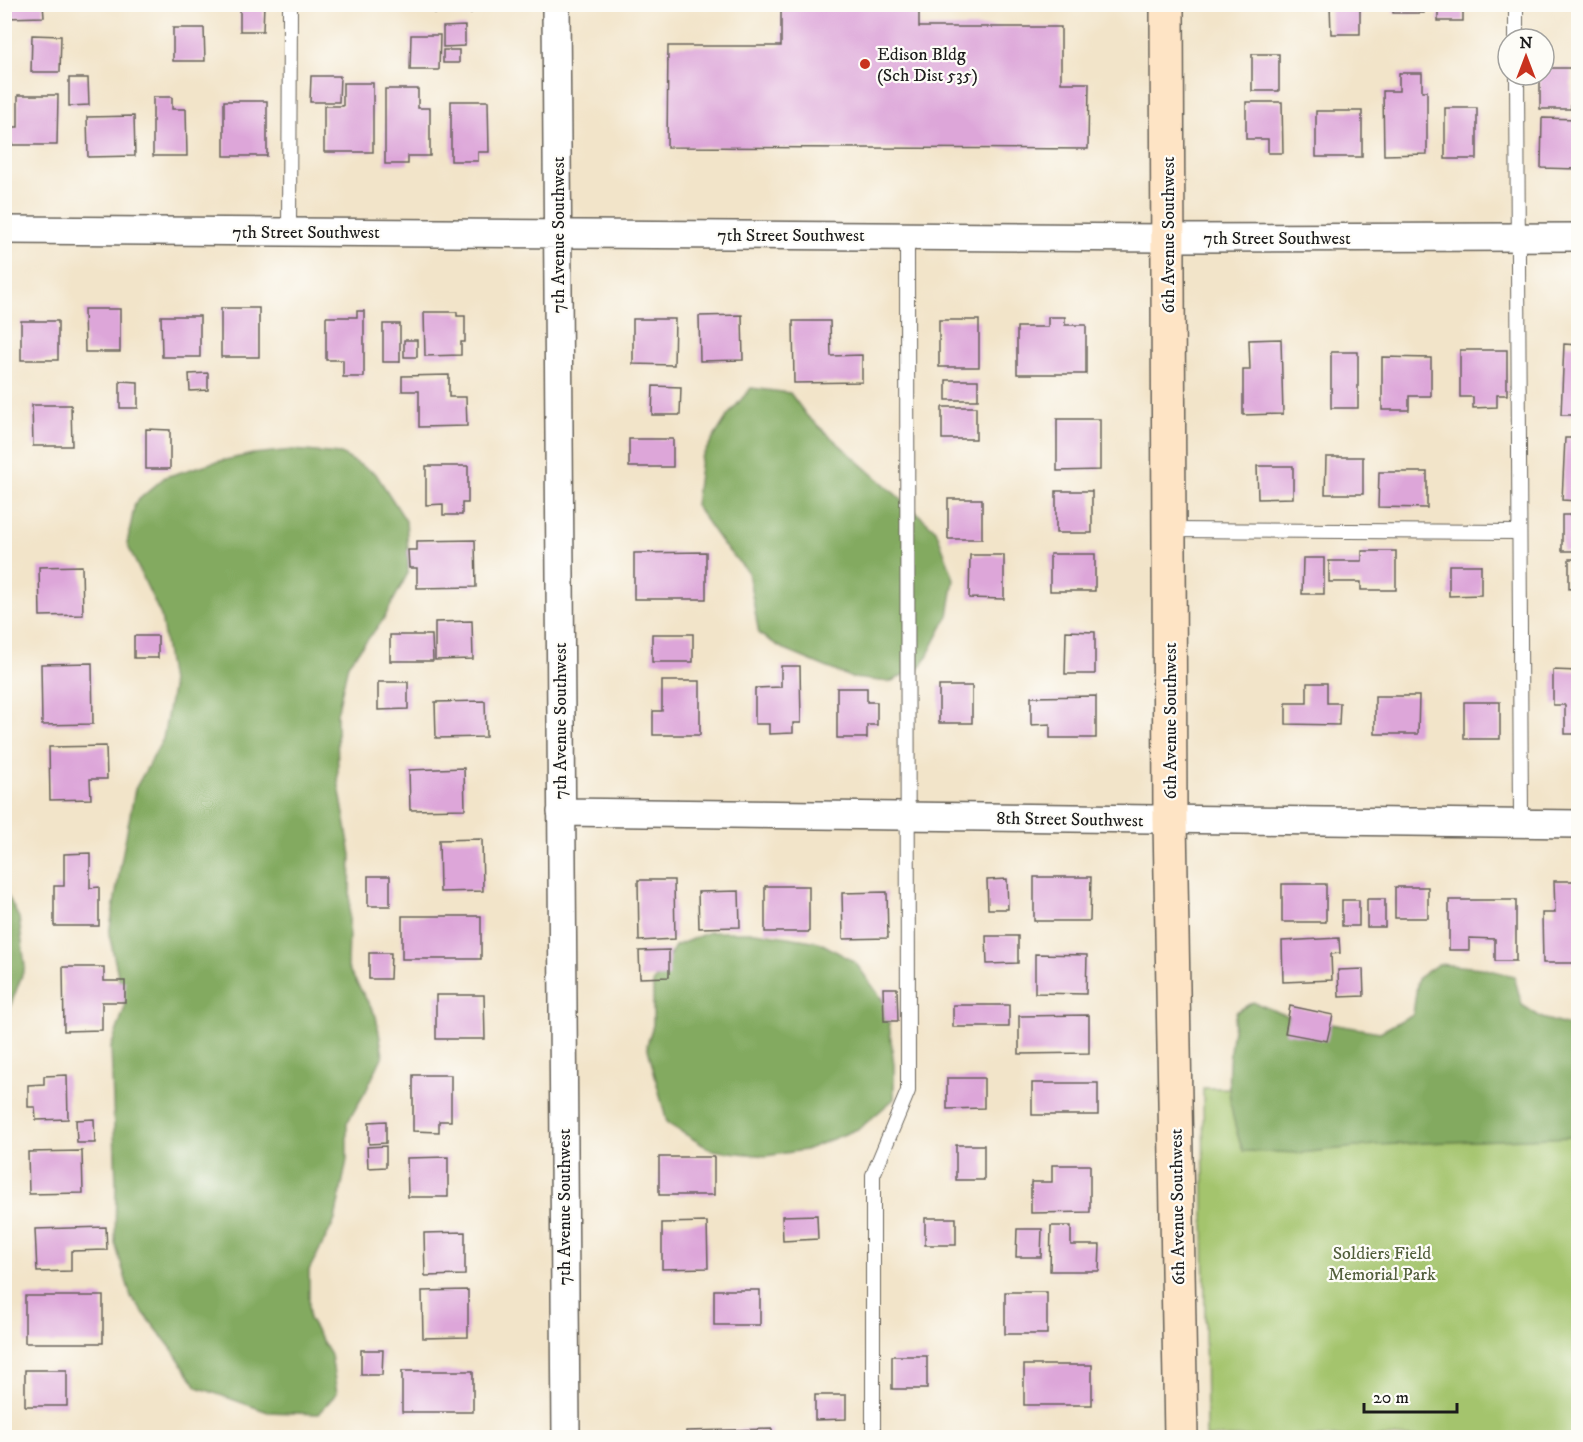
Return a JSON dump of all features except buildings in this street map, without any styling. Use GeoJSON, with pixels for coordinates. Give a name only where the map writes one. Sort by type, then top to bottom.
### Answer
{"type":"FeatureCollection","features":[{"type":"Feature","properties":{"kind":"street","name":"7th Avenue Southwest"},"geometry":{"type":"LineString","coordinates":[[556,4],[566,1437]]}},
{"type":"Feature","properties":{"kind":"street","name":"6th Avenue Southwest"},"geometry":{"type":"LineString","coordinates":[[1167,4],[1170,821],[1181,1437]]}},
{"type":"Feature","properties":{"kind":"street","name":"7th Street Southwest"},"geometry":{"type":"LineString","coordinates":[[4,230],[1168,238],[1578,237]]}},
{"type":"Feature","properties":{"kind":"street","name":"8th Street Southwest"},"geometry":{"type":"LineString","coordinates":[[561,812],[1170,821],[1578,824]]}},
{"type":"Feature","properties":{"kind":"lane"},"geometry":{"type":"LineString","coordinates":[[289,232],[290,4]]}},
{"type":"Feature","properties":{"kind":"lane"},"geometry":{"type":"LineString","coordinates":[[1516,4],[1516,27]]}},
{"type":"Feature","properties":{"kind":"lane"},"geometry":{"type":"LineString","coordinates":[[1517,87],[1521,823]]}},
{"type":"Feature","properties":{"kind":"lane"},"geometry":{"type":"LineString","coordinates":[[873,1437],[873,1175],[909,1091],[907,236]]}},
{"type":"Feature","properties":{"kind":"lane"},"geometry":{"type":"LineString","coordinates":[[1169,530],[1519,532]]}},
{"type":"Feature","properties":{"kind":"green space"},"geometry":{"type":"Polygon","coordinates":[[[751,388],[790,393],[807,416],[936,530],[954,579],[948,616],[922,666],[890,682],[852,678],[785,650],[759,634],[748,572],[724,546],[695,505],[701,458],[728,415],[751,388]]]}},
{"type":"Feature","properties":{"kind":"green space"},"geometry":{"type":"Polygon","coordinates":[[[293,450],[341,454],[376,474],[406,521],[408,550],[408,573],[383,620],[348,664],[337,714],[338,780],[351,855],[348,968],[376,1016],[383,1055],[366,1091],[347,1123],[347,1160],[335,1220],[309,1270],[309,1319],[331,1355],[337,1393],[318,1414],[268,1412],[197,1387],[172,1349],[131,1297],[115,1243],[116,1184],[111,1047],[125,1007],[109,934],[135,789],[163,739],[172,689],[161,616],[127,544],[135,503],[165,477],[211,463],[253,454],[293,450]]]}},
{"type":"Feature","properties":{"kind":"green space"},"geometry":{"type":"Polygon","coordinates":[[[5,890],[19,918],[25,967],[10,1007],[5,1029],[5,890]]]}},
{"type":"Feature","properties":{"kind":"green space"},"geometry":{"type":"Polygon","coordinates":[[[709,932],[755,932],[819,942],[855,962],[887,1006],[894,1065],[894,1099],[860,1128],[805,1150],[766,1156],[711,1150],[667,1123],[647,1045],[653,1025],[653,983],[675,946],[709,932]]]}},
{"type":"Feature","properties":{"kind":"green space"},"geometry":{"type":"Polygon","coordinates":[[[1438,964],[1482,968],[1514,976],[1522,1005],[1542,1018],[1572,1027],[1578,1024],[1578,1134],[1574,1137],[1375,1145],[1301,1153],[1243,1151],[1232,1115],[1229,1082],[1230,1049],[1236,1012],[1253,1002],[1293,1018],[1380,1032],[1413,1014],[1418,978],[1438,964]]]}},
{"type":"Feature","properties":{"kind":"green space","name":"Soldiers Field Memorial Park"},"geometry":{"type":"Polygon","coordinates":[[[1203,1088],[1578,1091],[1578,1437],[1206,1437],[1203,1088]]]}},
{"type":"Feature","properties":{"kind":"place","name":"Edison Bldg (Sch Dist 535)"},"geometry":{"type":"Point","coordinates":[865,64]}}]}
